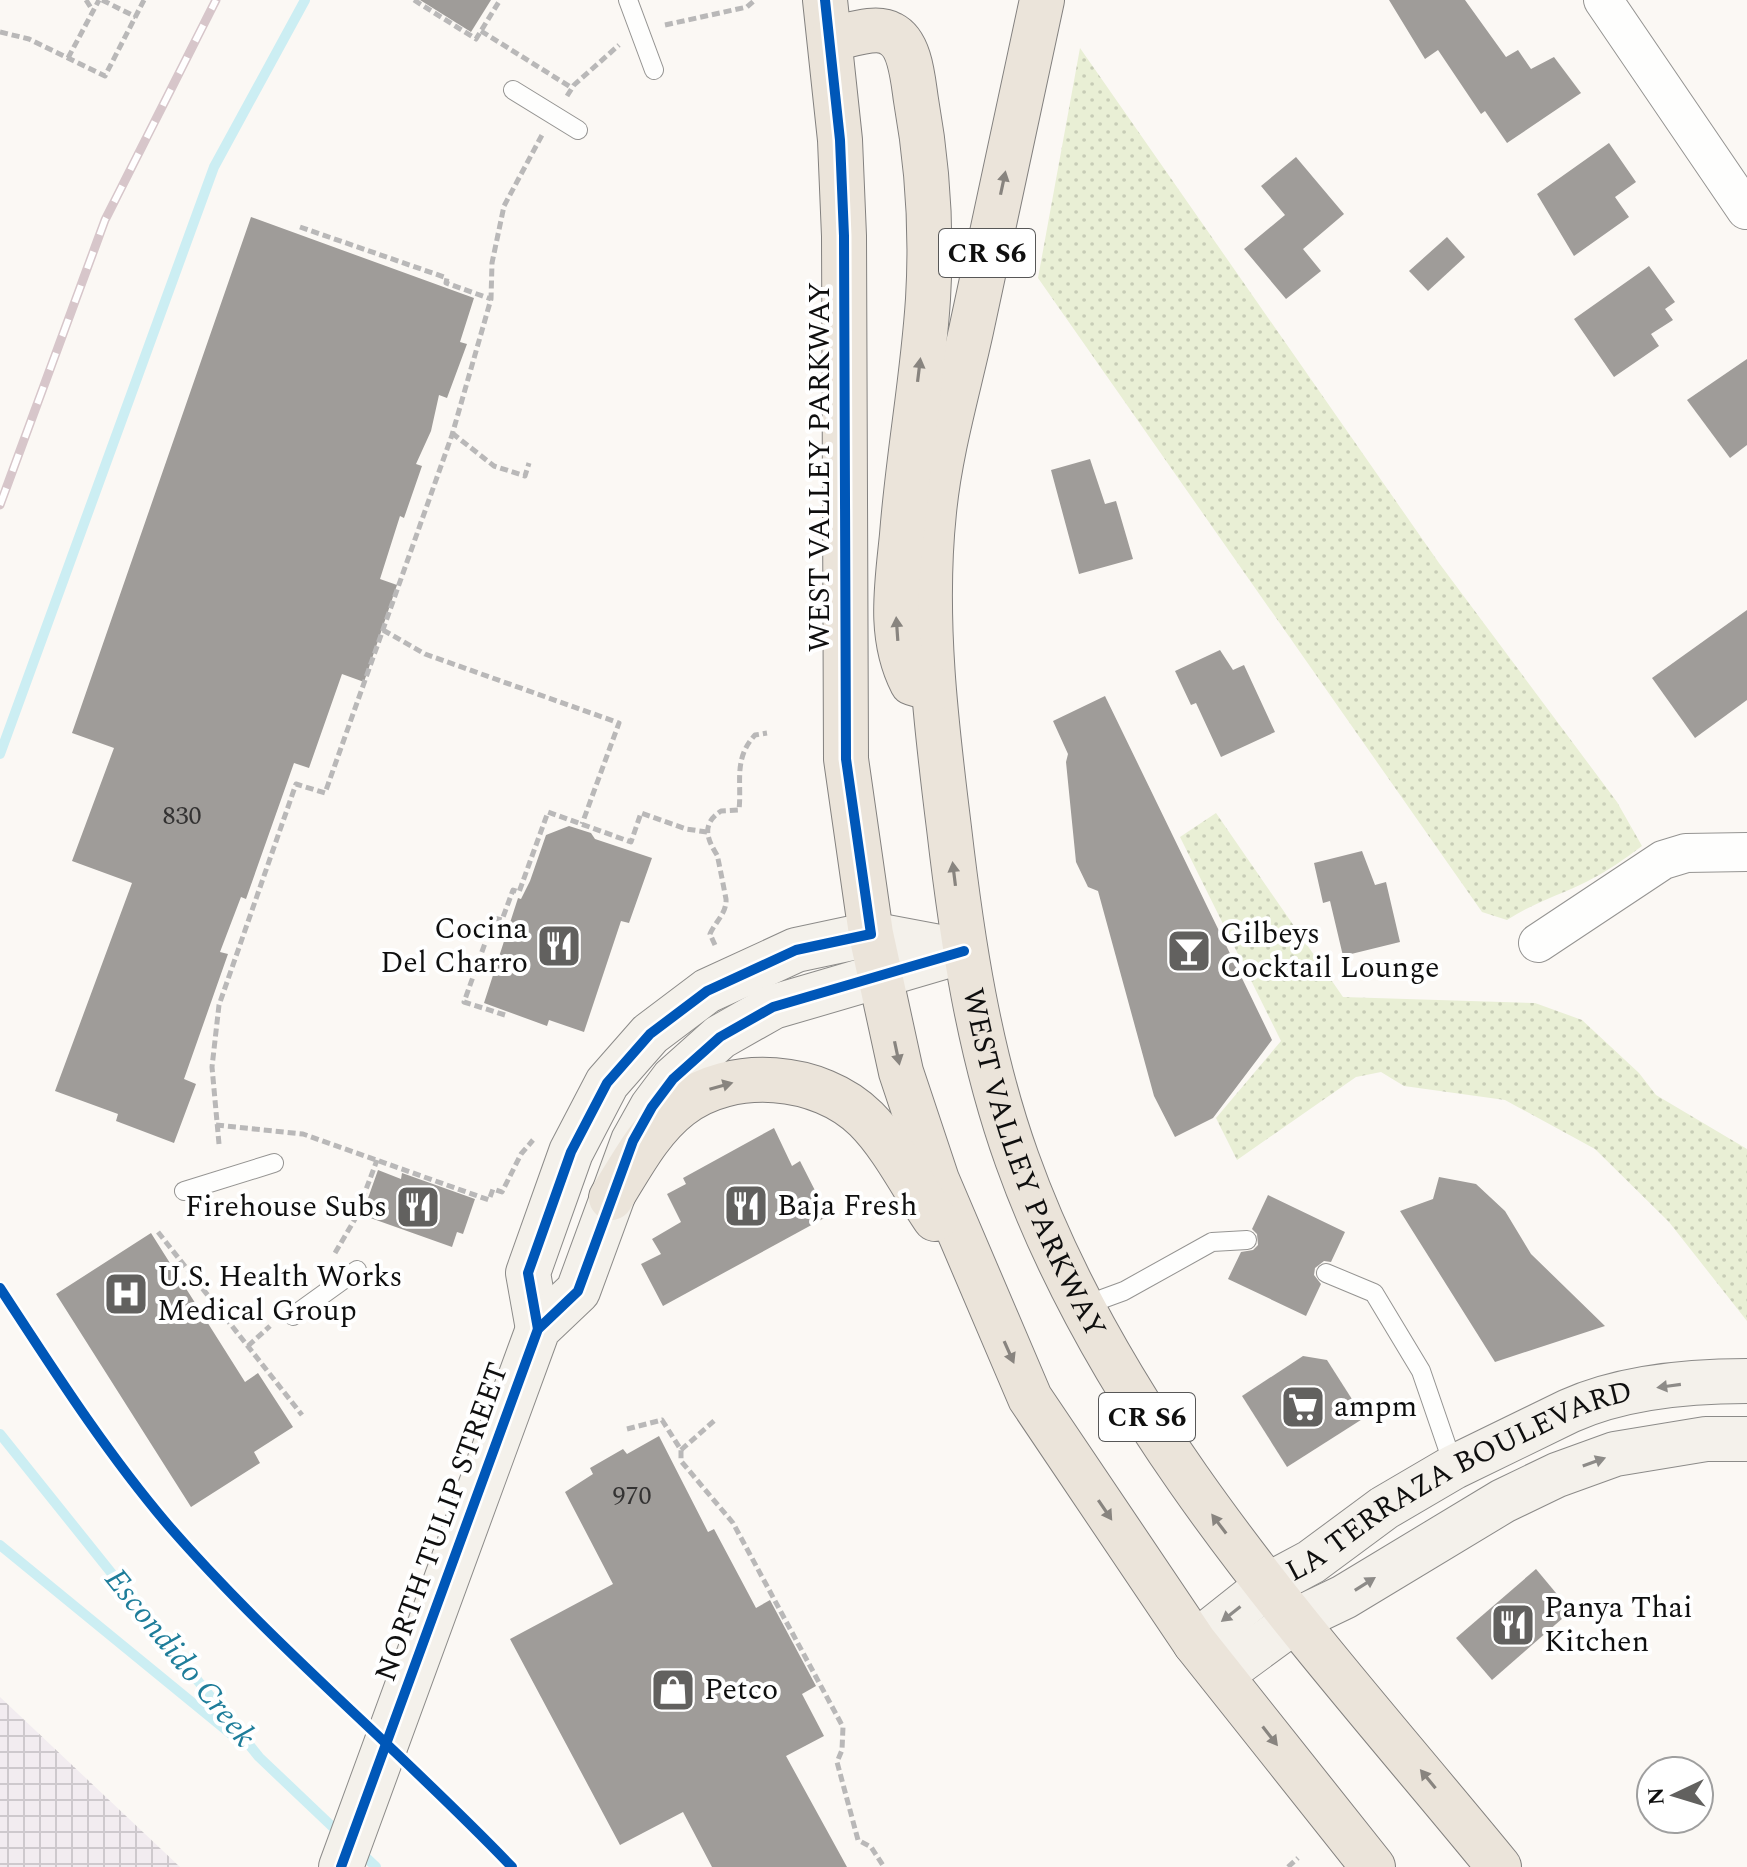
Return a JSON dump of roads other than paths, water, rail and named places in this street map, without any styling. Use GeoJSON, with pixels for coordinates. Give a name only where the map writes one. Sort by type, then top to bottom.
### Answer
{"type":"FeatureCollection","features":[{"type":"Feature","properties":{"kind":"main road","name":"WEST VALLEY PARKWAY"},"geometry":{"type":"LineString","coordinates":[[1042,0],[936,498],[932,689],[964,951],[1016,1156],[1048,1236],[1128,1388],[1216,1521],[1499,1867]]}},
{"type":"Feature","properties":{"kind":"main road","name":"WEST VALLEY PARKWAY"},"geometry":{"type":"LineString","coordinates":[[828,19],[844,236],[846,759],[871,934],[901,1072],[937,1180],[977,1280],[1030,1398],[1208,1659],[1373,1867]]}},
{"type":"Feature","properties":{"kind":"main road"},"geometry":{"type":"LineString","coordinates":[[828,19],[891,33],[902,44],[912,74],[921,129],[931,225],[928,303],[908,456],[896,608],[902,664],[912,683],[932,689]]}},
{"type":"Feature","properties":{"kind":"main road"},"geometry":{"type":"LineString","coordinates":[[611,1198],[660,1125],[696,1094],[737,1082],[799,1084],[828,1092],[868,1121],[977,1280]]}},
{"type":"Feature","properties":{"kind":"street"},"geometry":{"type":"LineString","coordinates":[[1603,0],[1746,210]]}},
{"type":"Feature","properties":{"kind":"street"},"geometry":{"type":"LineString","coordinates":[[1538,943],[1663,860],[1686,853],[1747,852]]}},
{"type":"Feature","properties":{"kind":"street"},"geometry":{"type":"LineString","coordinates":[[538,1329],[528,1273],[571,1152],[607,1083],[650,1034],[707,991],[796,950],[871,934],[964,951]]}},
{"type":"Feature","properties":{"kind":"street","name":"NORTH TULIP STREET"},"geometry":{"type":"LineString","coordinates":[[341,1867],[538,1329],[578,1291],[633,1141],[652,1107],[673,1079],[720,1037],[773,1007],[964,951]]}},
{"type":"Feature","properties":{"kind":"street","name":"LA TERRAZA BOULEVARD"},"geometry":{"type":"LineString","coordinates":[[1208,1659],[1268,1585],[1311,1562],[1384,1508],[1454,1467],[1587,1403],[1656,1388],[1747,1381]]}},
{"type":"Feature","properties":{"kind":"street","name":"LA TERRAZA BOULEVARD"},"geometry":{"type":"LineString","coordinates":[[1208,1659],[1344,1597],[1503,1501],[1557,1475],[1615,1454],[1706,1439],[1747,1439]]}},
{"type":"Feature","properties":{"kind":"lane"},"geometry":{"type":"LineString","coordinates":[[628,0],[654,70]]}},
{"type":"Feature","properties":{"kind":"lane"},"geometry":{"type":"LineString","coordinates":[[513,90],[578,130]]}},
{"type":"Feature","properties":{"kind":"lane"},"geometry":{"type":"LineString","coordinates":[[184,1191],[274,1163]]}},
{"type":"Feature","properties":{"kind":"lane"},"geometry":{"type":"LineString","coordinates":[[1083,1306],[1124,1291],[1212,1242],[1247,1240]]}},
{"type":"Feature","properties":{"kind":"lane"},"geometry":{"type":"LineString","coordinates":[[284,1319],[357,1270]]}},
{"type":"Feature","properties":{"kind":"lane"},"geometry":{"type":"LineString","coordinates":[[1326,1273],[1374,1293],[1421,1371],[1454,1467]]}},
{"type":"Feature","properties":{"kind":"waterway"},"geometry":{"type":"LineString","coordinates":[[0,754],[214,167],[305,0]]}},
{"type":"Feature","properties":{"kind":"waterway","name":"Escondido Creek"},"geometry":{"type":"LineString","coordinates":[[0,1434],[259,1757],[340,1834]]}},
{"type":"Feature","properties":{"kind":"waterway"},"geometry":{"type":"LineString","coordinates":[[0,1545],[243,1744]]}},
{"type":"Feature","properties":{"kind":"waterway","name":"Escondido Creek"},"geometry":{"type":"LineString","coordinates":[[358,1850],[376,1867]]}},
{"type":"Feature","properties":{"kind":"railway"},"geometry":{"type":"LineString","coordinates":[[0,505],[105,220],[216,0]]}},
{"type":"Feature","properties":{"kind":"place","name":"Cocina Del Charro"},"geometry":{"type":"Point","coordinates":[559,946]}},
{"type":"Feature","properties":{"kind":"place","name":"Gilbeys Cocktail Lounge"},"geometry":{"type":"Point","coordinates":[1189,951]}},
{"type":"Feature","properties":{"kind":"place","name":"Baja Fresh"},"geometry":{"type":"Point","coordinates":[746,1206]}},
{"type":"Feature","properties":{"kind":"place","name":"Firehouse Subs"},"geometry":{"type":"Point","coordinates":[418,1207]}},
{"type":"Feature","properties":{"kind":"place","name":"U.S. Health Works Medical Group"},"geometry":{"type":"Point","coordinates":[126,1294]}},
{"type":"Feature","properties":{"kind":"place","name":"ampm"},"geometry":{"type":"Point","coordinates":[1303,1407]}},
{"type":"Feature","properties":{"kind":"place","name":"Panya Thai Kitchen"},"geometry":{"type":"Point","coordinates":[1513,1625]}},
{"type":"Feature","properties":{"kind":"place","name":"Petco"},"geometry":{"type":"Point","coordinates":[673,1690]}}]}
